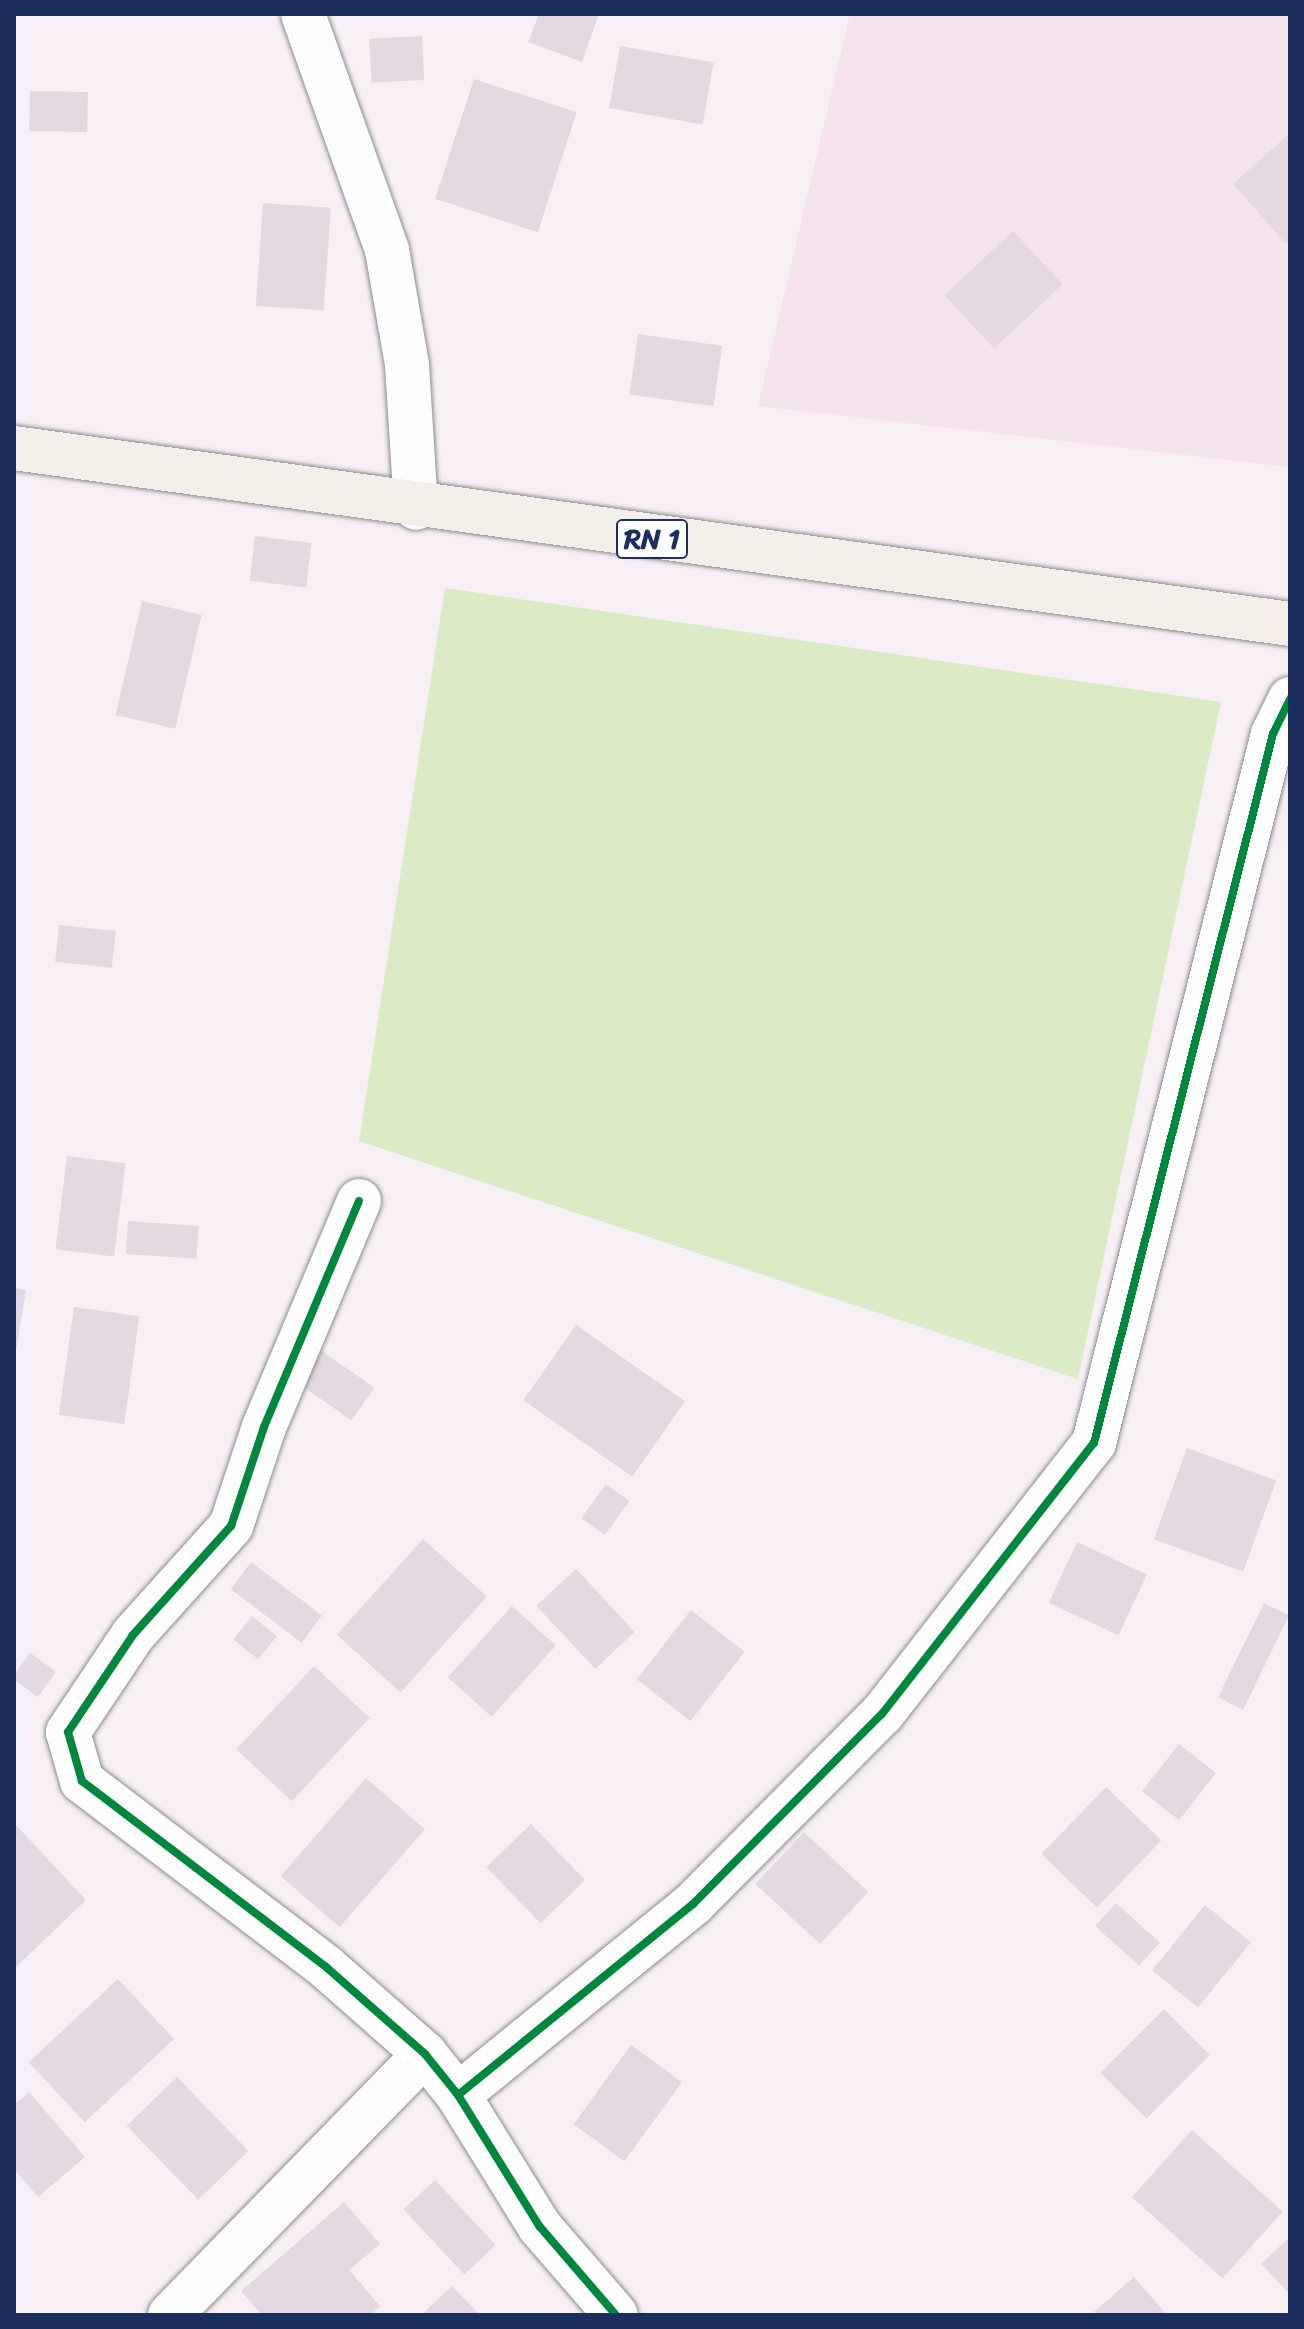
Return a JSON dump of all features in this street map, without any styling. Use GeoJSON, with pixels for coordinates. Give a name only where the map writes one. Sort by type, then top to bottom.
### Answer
{"type":"FeatureCollection","features":[{"type":"Feature","properties":{"kind":"main road","name":"RN 1"},"geometry":{"type":"LineString","coordinates":[[14,448],[416,508],[1290,624]]}},
{"type":"Feature","properties":{"kind":"street"},"geometry":{"type":"LineString","coordinates":[[303,14],[387,250],[407,365],[416,508]]}},
{"type":"Feature","properties":{"kind":"street"},"geometry":{"type":"LineString","coordinates":[[458,2095],[693,1904],[882,1714],[1094,1443],[1273,734],[1290,699]]}},
{"type":"Feature","properties":{"kind":"street"},"geometry":{"type":"LineString","coordinates":[[359,1201],[264,1427],[231,1526],[133,1635],[68,1732],[82,1781],[326,1967],[425,2054],[458,2095],[540,2227],[616,2315]]}},
{"type":"Feature","properties":{"kind":"street"},"geometry":{"type":"LineString","coordinates":[[170,2315],[425,2054]]}},
{"type":"Feature","properties":{"kind":"shaded area"},"geometry":{"type":"Polygon","coordinates":[[[850,14],[1290,14],[1290,467],[758,406],[850,14]]]}},
{"type":"Feature","properties":{"kind":"green space"},"geometry":{"type":"Polygon","coordinates":[[[445,588],[1221,702],[1078,1379],[359,1141],[445,588]]]}},
{"type":"Feature","properties":{"kind":"building"},"geometry":{"type":"Polygon","coordinates":[[[539,14],[599,14],[582,62],[528,42],[539,14]]]}},
{"type":"Feature","properties":{"kind":"building"},"geometry":{"type":"Polygon","coordinates":[[[422,36],[424,80],[371,83],[369,39],[422,36]]]}},
{"type":"Feature","properties":{"kind":"building"},"geometry":{"type":"Polygon","coordinates":[[[620,46],[714,62],[703,125],[609,108],[620,46]]]}},
{"type":"Feature","properties":{"kind":"building"},"geometry":{"type":"Polygon","coordinates":[[[474,79],[577,112],[538,232],[435,199],[474,79]]]}},
{"type":"Feature","properties":{"kind":"building"},"geometry":{"type":"Polygon","coordinates":[[[30,91],[88,92],[87,132],[29,131],[30,91]]]}},
{"type":"Feature","properties":{"kind":"building"},"geometry":{"type":"Polygon","coordinates":[[[1290,133],[1290,240],[1286,244],[1233,184],[1290,133]]]}},
{"type":"Feature","properties":{"kind":"building"},"geometry":{"type":"Polygon","coordinates":[[[263,203],[331,208],[324,310],[256,306],[263,203]]]}},
{"type":"Feature","properties":{"kind":"building"},"geometry":{"type":"Polygon","coordinates":[[[1013,231],[1063,284],[994,348],[944,295],[1013,231]]]}},
{"type":"Feature","properties":{"kind":"building"},"geometry":{"type":"Polygon","coordinates":[[[638,334],[722,346],[714,406],[630,394],[638,334]]]}},
{"type":"Feature","properties":{"kind":"building"},"geometry":{"type":"Polygon","coordinates":[[[255,536],[312,543],[306,588],[250,581],[255,536]]]}},
{"type":"Feature","properties":{"kind":"building"},"geometry":{"type":"Polygon","coordinates":[[[142,601],[201,615],[175,729],[116,715],[142,601]]]}},
{"type":"Feature","properties":{"kind":"building"},"geometry":{"type":"Polygon","coordinates":[[[59,925],[116,931],[112,968],[55,962],[59,925]]]}},
{"type":"Feature","properties":{"kind":"building"},"geometry":{"type":"Polygon","coordinates":[[[67,1156],[126,1163],[114,1256],[56,1249],[67,1156]]]}},
{"type":"Feature","properties":{"kind":"building"},"geometry":{"type":"Polygon","coordinates":[[[128,1221],[199,1226],[197,1259],[126,1254],[128,1221]]]}},
{"type":"Feature","properties":{"kind":"building"},"geometry":{"type":"Polygon","coordinates":[[[14,1288],[26,1290],[16,1351],[14,1350],[14,1288]]]}},
{"type":"Feature","properties":{"kind":"building"},"geometry":{"type":"Polygon","coordinates":[[[74,1307],[139,1316],[124,1424],[59,1415],[74,1307]]]}},
{"type":"Feature","properties":{"kind":"building"},"geometry":{"type":"Polygon","coordinates":[[[576,1325],[685,1401],[632,1477],[523,1400],[576,1325]]]}},
{"type":"Feature","properties":{"kind":"building"},"geometry":{"type":"Polygon","coordinates":[[[322,1351],[374,1388],[351,1420],[299,1384],[322,1351]]]}},
{"type":"Feature","properties":{"kind":"building"},"geometry":{"type":"Polygon","coordinates":[[[1187,1448],[1276,1480],[1243,1572],[1154,1539],[1187,1448]]]}},
{"type":"Feature","properties":{"kind":"building"},"geometry":{"type":"Polygon","coordinates":[[[606,1484],[629,1501],[605,1535],[581,1518],[606,1484]]]}},
{"type":"Feature","properties":{"kind":"building"},"geometry":{"type":"Polygon","coordinates":[[[423,1539],[487,1597],[401,1692],[337,1635],[423,1539]]]}},
{"type":"Feature","properties":{"kind":"building"},"geometry":{"type":"Polygon","coordinates":[[[1077,1542],[1147,1575],[1118,1635],[1049,1603],[1077,1542]]]}},
{"type":"Feature","properties":{"kind":"building"},"geometry":{"type":"Polygon","coordinates":[[[251,1562],[322,1616],[302,1643],[231,1589],[251,1562]]]}},
{"type":"Feature","properties":{"kind":"building"},"geometry":{"type":"Polygon","coordinates":[[[576,1569],[635,1632],[595,1669],[537,1606],[576,1569]]]}},
{"type":"Feature","properties":{"kind":"building"},"geometry":{"type":"Polygon","coordinates":[[[1264,1603],[1289,1615],[1243,1710],[1218,1697],[1264,1603]]]}},
{"type":"Feature","properties":{"kind":"building"},"geometry":{"type":"Polygon","coordinates":[[[512,1606],[556,1645],[492,1717],[448,1677],[512,1606]]]}},
{"type":"Feature","properties":{"kind":"building"},"geometry":{"type":"Polygon","coordinates":[[[691,1610],[745,1652],[690,1721],[637,1679],[691,1610]]]}},
{"type":"Feature","properties":{"kind":"building"},"geometry":{"type":"Polygon","coordinates":[[[252,1616],[277,1636],[258,1659],[233,1639],[252,1616]]]}},
{"type":"Feature","properties":{"kind":"building"},"geometry":{"type":"Polygon","coordinates":[[[30,1653],[56,1672],[38,1697],[14,1680],[14,1675],[30,1653]]]}},
{"type":"Feature","properties":{"kind":"building"},"geometry":{"type":"Polygon","coordinates":[[[314,1666],[370,1718],[292,1801],[236,1749],[314,1666]]]}},
{"type":"Feature","properties":{"kind":"building"},"geometry":{"type":"Polygon","coordinates":[[[1179,1744],[1216,1773],[1179,1820],[1142,1791],[1179,1744]]]}},
{"type":"Feature","properties":{"kind":"building"},"geometry":{"type":"Polygon","coordinates":[[[366,1778],[425,1829],[340,1927],[281,1876],[366,1778]]]}},
{"type":"Feature","properties":{"kind":"building"},"geometry":{"type":"Polygon","coordinates":[[[1106,1787],[1161,1840],[1097,1907],[1041,1854],[1106,1787]]]}},
{"type":"Feature","properties":{"kind":"building"},"geometry":{"type":"Polygon","coordinates":[[[14,1823],[86,1900],[14,1969],[14,1823]]]}},
{"type":"Feature","properties":{"kind":"building"},"geometry":{"type":"Polygon","coordinates":[[[531,1824],[585,1880],[541,1923],[486,1867],[531,1824]]]}},
{"type":"Feature","properties":{"kind":"building"},"geometry":{"type":"Polygon","coordinates":[[[804,1832],[868,1892],[820,1944],[756,1884],[804,1832]]]}},
{"type":"Feature","properties":{"kind":"building"},"geometry":{"type":"Polygon","coordinates":[[[1116,1903],[1160,1942],[1139,1966],[1095,1926],[1116,1903]]]}},
{"type":"Feature","properties":{"kind":"building"},"geometry":{"type":"Polygon","coordinates":[[[1205,1905],[1251,1942],[1198,2007],[1152,1970],[1205,1905]]]}},
{"type":"Feature","properties":{"kind":"building"},"geometry":{"type":"Polygon","coordinates":[[[118,1979],[174,2039],[85,2122],[29,2062],[118,1979]]]}},
{"type":"Feature","properties":{"kind":"building"},"geometry":{"type":"Polygon","coordinates":[[[1164,2009],[1210,2055],[1146,2119],[1100,2073],[1164,2009]]]}},
{"type":"Feature","properties":{"kind":"building"},"geometry":{"type":"Polygon","coordinates":[[[631,2045],[682,2082],[624,2161],[573,2124],[631,2045]]]}},
{"type":"Feature","properties":{"kind":"building"},"geometry":{"type":"Polygon","coordinates":[[[177,2077],[249,2151],[198,2200],[127,2126],[177,2077]]]}},
{"type":"Feature","properties":{"kind":"building"},"geometry":{"type":"Polygon","coordinates":[[[29,2092],[85,2157],[38,2197],[14,2169],[14,2105],[29,2092]]]}},
{"type":"Feature","properties":{"kind":"building"},"geometry":{"type":"Polygon","coordinates":[[[1192,2130],[1283,2212],[1222,2279],[1132,2197],[1192,2130]]]}},
{"type":"Feature","properties":{"kind":"building"},"geometry":{"type":"Polygon","coordinates":[[[435,2180],[496,2245],[464,2274],[404,2209],[435,2180]]]}},
{"type":"Feature","properties":{"kind":"building"},"geometry":{"type":"Polygon","coordinates":[[[344,2202],[380,2244],[349,2270],[380,2306],[371,2315],[262,2315],[241,2291],[344,2202]]]}},
{"type":"Feature","properties":{"kind":"building"},"geometry":{"type":"Polygon","coordinates":[[[1290,2237],[1290,2294],[1261,2264],[1290,2237]]]}},
{"type":"Feature","properties":{"kind":"building"},"geometry":{"type":"Polygon","coordinates":[[[1134,2277],[1167,2315],[1097,2315],[1094,2312],[1134,2277]]]}},
{"type":"Feature","properties":{"kind":"building"},"geometry":{"type":"Polygon","coordinates":[[[452,2286],[480,2315],[421,2315],[452,2286]]]}},
{"type":"Feature","properties":{"kind":"cycle path"},"geometry":{"type":"LineString","coordinates":[[458,2095],[693,1904],[882,1714],[1094,1443],[1273,734],[1290,699]]}},
{"type":"Feature","properties":{"kind":"cycle path"},"geometry":{"type":"LineString","coordinates":[[359,1201],[264,1427],[231,1526],[133,1635],[68,1732],[82,1781],[326,1967],[425,2054],[458,2095],[540,2227],[616,2315]]}}]}
